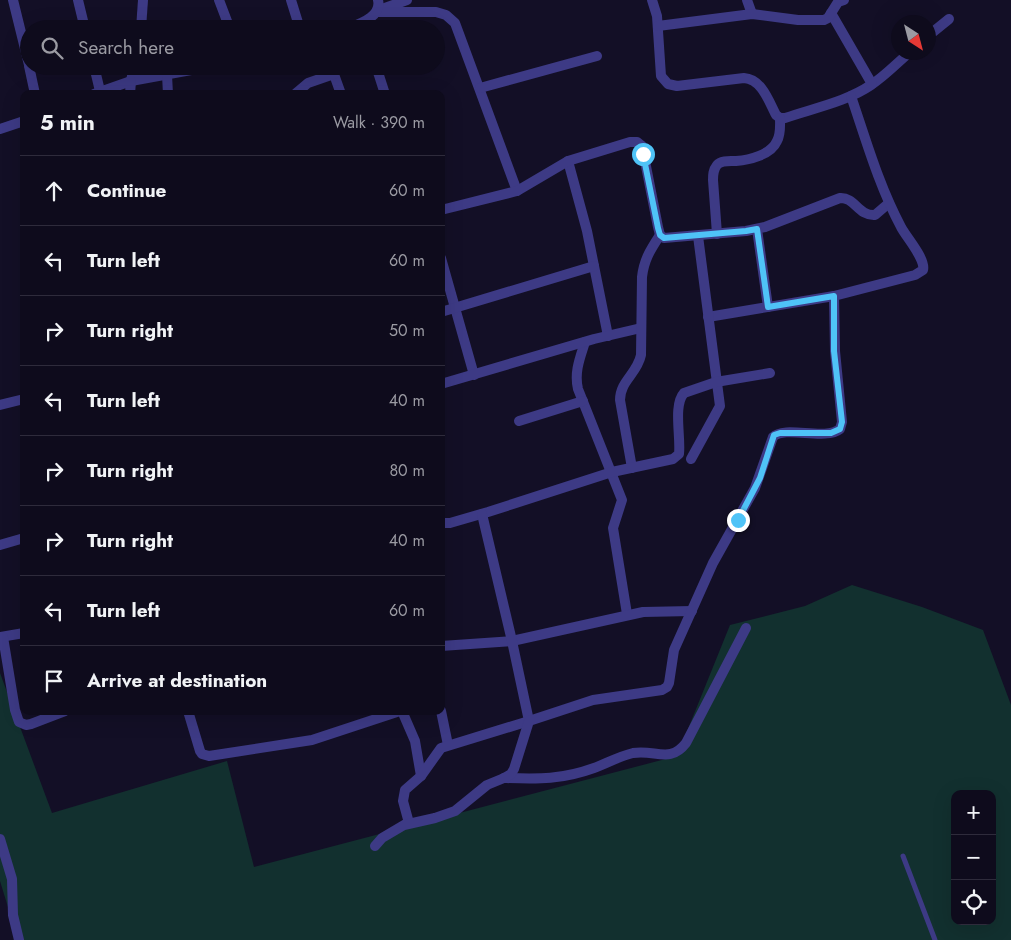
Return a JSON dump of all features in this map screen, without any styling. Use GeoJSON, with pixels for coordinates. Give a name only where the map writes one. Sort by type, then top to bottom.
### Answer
{"type":"FeatureCollection","features":[{"type":"Feature","properties":{"kind":"street"},"geometry":{"type":"LineString","coordinates":[[13,0],[20,28]]}},
{"type":"Feature","properties":{"kind":"street"},"geometry":{"type":"LineString","coordinates":[[78,0],[83,20]]}},
{"type":"Feature","properties":{"kind":"street"},"geometry":{"type":"LineString","coordinates":[[142,20],[143,0]]}},
{"type":"Feature","properties":{"kind":"street"},"geometry":{"type":"LineString","coordinates":[[219,0],[227,20]]}},
{"type":"Feature","properties":{"kind":"street"},"geometry":{"type":"LineString","coordinates":[[291,0],[297,20]]}},
{"type":"Feature","properties":{"kind":"street"},"geometry":{"type":"LineString","coordinates":[[377,12],[378,0]]}},
{"type":"Feature","properties":{"kind":"street"},"geometry":{"type":"LineString","coordinates":[[369,20],[377,12],[407,0]]}},
{"type":"Feature","properties":{"kind":"street"},"geometry":{"type":"LineString","coordinates":[[652,0],[658,16],[660,67],[664,81],[677,86],[751,78],[757,82],[776,115],[780,118],[851,96],[872,84],[900,60]]}},
{"type":"Feature","properties":{"kind":"street"},"geometry":{"type":"LineString","coordinates":[[747,0],[752,14]]}},
{"type":"Feature","properties":{"kind":"street"},"geometry":{"type":"LineString","coordinates":[[658,26],[752,14],[815,21],[824,20],[828,18],[834,6],[844,0]]}},
{"type":"Feature","properties":{"kind":"street"},"geometry":{"type":"LineString","coordinates":[[377,12],[436,12],[446,15],[455,23],[517,191]]}},
{"type":"Feature","properties":{"kind":"street"},"geometry":{"type":"LineString","coordinates":[[831,13],[872,84]]}},
{"type":"Feature","properties":{"kind":"street"},"geometry":{"type":"LineString","coordinates":[[936,30],[949,19]]}},
{"type":"Feature","properties":{"kind":"street"},"geometry":{"type":"LineString","coordinates":[[480,88],[597,56]]}},
{"type":"Feature","properties":{"kind":"street"},"geometry":{"type":"LineString","coordinates":[[31,75],[34,90]]}},
{"type":"Feature","properties":{"kind":"street"},"geometry":{"type":"LineString","coordinates":[[95,75],[97,90]]}},
{"type":"Feature","properties":{"kind":"street"},"geometry":{"type":"LineString","coordinates":[[130,90],[132,75]]}},
{"type":"Feature","properties":{"kind":"street"},"geometry":{"type":"LineString","coordinates":[[103,90],[131,81],[167,75],[168,90]]}},
{"type":"Feature","properties":{"kind":"street"},"geometry":{"type":"LineString","coordinates":[[300,90],[323,75]]}},
{"type":"Feature","properties":{"kind":"street"},"geometry":{"type":"LineString","coordinates":[[334,75],[340,90]]}},
{"type":"Feature","properties":{"kind":"street"},"geometry":{"type":"LineString","coordinates":[[379,75],[384,90]]}},
{"type":"Feature","properties":{"kind":"street"},"geometry":{"type":"LineString","coordinates":[[708,317],[834,296],[915,275],[923,270],[923,262],[902,229],[889,203],[851,96]]}},
{"type":"Feature","properties":{"kind":"street"},"geometry":{"type":"LineString","coordinates":[[717,234],[713,180],[717,165],[722,162],[744,160],[769,150],[778,140],[780,118]]}},
{"type":"Feature","properties":{"kind":"street"},"geometry":{"type":"LineString","coordinates":[[0,129],[20,122]]}},
{"type":"Feature","properties":{"kind":"street"},"geometry":{"type":"LineString","coordinates":[[445,209],[517,191],[568,161],[630,142],[637,142],[642,146],[660,235],[643,264],[642,355],[640,363],[620,392],[632,468]]}},
{"type":"Feature","properties":{"kind":"street"},"geometry":{"type":"LineString","coordinates":[[568,161],[587,231],[608,336]]}},
{"type":"Feature","properties":{"kind":"street"},"geometry":{"type":"LineString","coordinates":[[660,235],[664,238],[698,236],[757,229],[792,218],[840,198],[850,200],[864,214],[871,216],[875,215],[889,203]]}},
{"type":"Feature","properties":{"kind":"street"},"geometry":{"type":"LineString","coordinates":[[757,229],[768,307]]}},
{"type":"Feature","properties":{"kind":"street"},"geometry":{"type":"LineString","coordinates":[[691,459],[719,409],[698,236]]}},
{"type":"Feature","properties":{"kind":"street"},"geometry":{"type":"LineString","coordinates":[[445,311],[594,266]]}},
{"type":"Feature","properties":{"kind":"street"},"geometry":{"type":"LineString","coordinates":[[445,273],[474,375]]}},
{"type":"Feature","properties":{"kind":"street"},"geometry":{"type":"LineString","coordinates":[[409,823],[404,807],[405,790],[421,776],[441,748],[593,700],[662,690],[667,687],[674,650],[713,562],[755,488],[774,435],[780,433],[831,433],[840,429],[842,422],[834,351],[834,296]]}},
{"type":"Feature","properties":{"kind":"street"},"geometry":{"type":"LineString","coordinates":[[445,383],[585,342],[641,328]]}},
{"type":"Feature","properties":{"kind":"street"},"geometry":{"type":"LineString","coordinates":[[585,342],[576,370],[576,379],[622,500],[614,528],[627,614]]}},
{"type":"Feature","properties":{"kind":"street"},"geometry":{"type":"LineString","coordinates":[[445,523],[482,514],[612,472],[673,459],[678,456],[680,450],[678,408],[681,396],[688,390],[716,382],[770,373]]}},
{"type":"Feature","properties":{"kind":"street"},"geometry":{"type":"LineString","coordinates":[[0,405],[20,400]]}},
{"type":"Feature","properties":{"kind":"street"},"geometry":{"type":"LineString","coordinates":[[519,422],[583,400]]}},
{"type":"Feature","properties":{"kind":"street"},"geometry":{"type":"LineString","coordinates":[[375,846],[394,829],[409,823],[446,815],[462,806],[487,785],[511,774],[514,769],[529,721],[482,514]]}},
{"type":"Feature","properties":{"kind":"street"},"geometry":{"type":"LineString","coordinates":[[0,545],[20,539]]}},
{"type":"Feature","properties":{"kind":"street"},"geometry":{"type":"LineString","coordinates":[[445,646],[512,642],[627,614],[651,611],[692,611]]}},
{"type":"Feature","properties":{"kind":"street"},"geometry":{"type":"LineString","coordinates":[[504,778],[552,779],[582,772],[635,753],[668,755],[676,753],[686,743],[746,628]]}},
{"type":"Feature","properties":{"kind":"street"},"geometry":{"type":"LineString","coordinates":[[20,634],[1,637],[19,722],[26,725],[55,715]]}},
{"type":"Feature","properties":{"kind":"street"},"geometry":{"type":"LineString","coordinates":[[192,715],[200,751],[202,754],[209,756],[312,740],[389,715]]}},
{"type":"Feature","properties":{"kind":"street"},"geometry":{"type":"LineString","coordinates":[[403,715],[415,741],[421,776]]}},
{"type":"Feature","properties":{"kind":"street"},"geometry":{"type":"LineString","coordinates":[[442,715],[448,745]]}},
{"type":"Feature","properties":{"kind":"street"},"geometry":{"type":"LineString","coordinates":[[0,839],[12,879],[13,916],[19,940]]}},
{"type":"Feature","properties":{"kind":"lane"},"geometry":{"type":"LineString","coordinates":[[903,856],[935,940]]}},
{"type":"Feature","properties":{"kind":"green space"},"geometry":{"type":"Polygon","coordinates":[[[852,585],[922,607],[983,630],[1011,705],[1011,940],[18,940],[0,881],[0,673],[52,813],[227,761],[254,867],[677,756],[730,625],[805,606],[852,585]]]}},
{"type":"Feature","properties":{"kind":"route"},"geometry":{"type":"LineString","coordinates":[[643,154],[658,228],[660,235],[664,238],[757,229],[768,307],[834,296],[834,351],[842,426],[835,433],[780,433],[774,435],[760,478],[738,520]]}}]}
